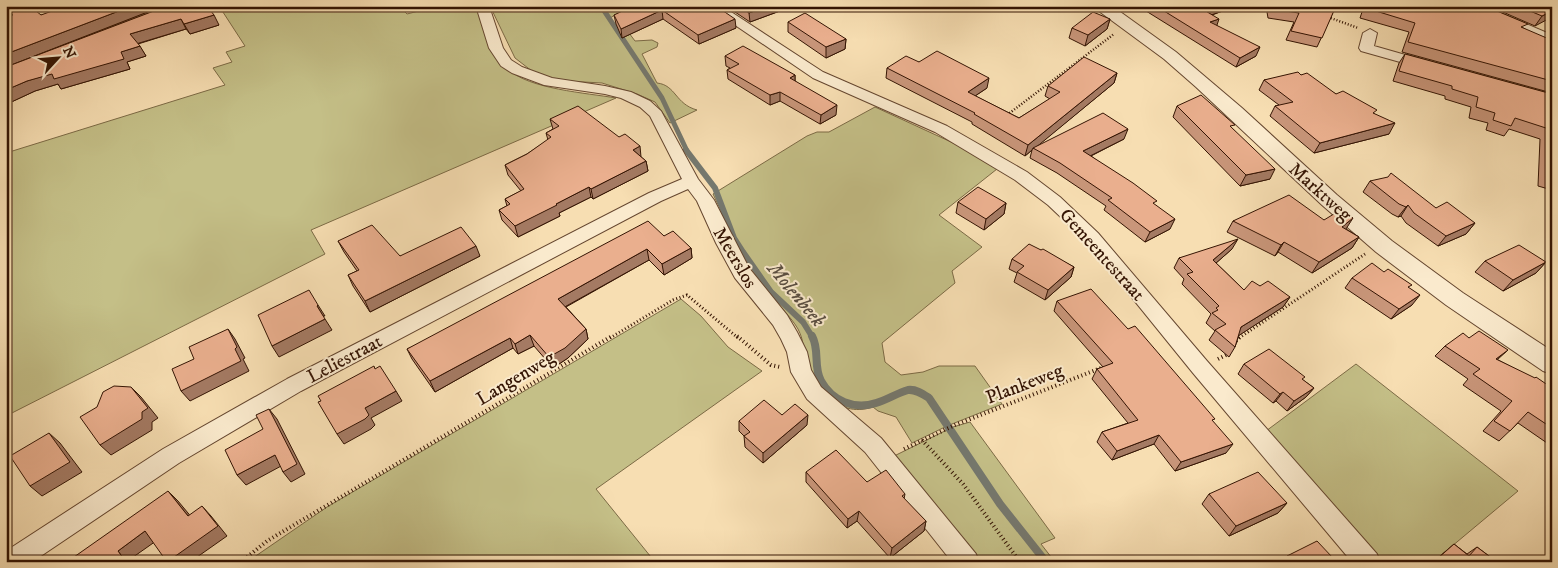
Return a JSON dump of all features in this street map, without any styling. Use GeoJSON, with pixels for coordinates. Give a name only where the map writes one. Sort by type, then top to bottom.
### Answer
{"type":"FeatureCollection","features":[{"type":"Feature","properties":{"kind":"street","name":"Meerslos"},"geometry":{"type":"LineString","coordinates":[[482,6],[496,48],[506,63],[517,70],[549,82],[613,91],[645,104],[656,114],[691,181],[705,200],[742,274],[780,320],[797,352],[801,372],[814,393],[885,458],[967,562]]}},
{"type":"Feature","properties":{"kind":"street","name":"Gemeentestraat"},"geometry":{"type":"LineString","coordinates":[[713,6],[818,75],[941,129],[1021,176],[1054,201],[1092,237],[1200,367],[1368,562]]}},
{"type":"Feature","properties":{"kind":"street","name":"Marktweg"},"geometry":{"type":"LineString","coordinates":[[1100,6],[1128,23],[1218,96],[1325,195],[1383,245],[1433,284],[1501,332],[1552,364]]}},
{"type":"Feature","properties":{"kind":"street"},"geometry":{"type":"LineString","coordinates":[[1472,6],[1552,40]]}},
{"type":"Feature","properties":{"kind":"street"},"geometry":{"type":"LineString","coordinates":[[1370,33],[1366,48],[1440,69]]}},
{"type":"Feature","properties":{"kind":"street","name":"Leliestraat"},"geometry":{"type":"LineString","coordinates":[[11,562],[171,456],[294,385],[655,196],[691,181]]}},
{"type":"Feature","properties":{"kind":"path"},"geometry":{"type":"LineString","coordinates":[[1320,14],[1345,22]]}},
{"type":"Feature","properties":{"kind":"path"},"geometry":{"type":"LineString","coordinates":[[1001,120],[1128,23]]}},
{"type":"Feature","properties":{"kind":"path"},"geometry":{"type":"LineString","coordinates":[[1200,367],[1232,353],[1237,338],[1363,254],[1383,245]]}},
{"type":"Feature","properties":{"kind":"path","name":"Langenweg"},"geometry":{"type":"LineString","coordinates":[[241,562],[276,536],[673,300],[687,295],[771,365],[801,372]]}},
{"type":"Feature","properties":{"kind":"path","name":"Plankeweg"},"geometry":{"type":"LineString","coordinates":[[885,458],[940,431],[1115,362]]}},
{"type":"Feature","properties":{"kind":"path"},"geometry":{"type":"LineString","coordinates":[[922,440],[963,484],[1020,562]]}},
{"type":"Feature","properties":{"kind":"shaded area"},"geometry":{"type":"Polygon","coordinates":[[[219,6],[326,6],[328,8],[335,6],[399,6],[407,14],[438,6],[477,6],[508,69],[517,76],[543,86],[616,98],[311,230],[325,254],[6,416],[6,153],[225,85],[213,68],[232,62],[226,52],[245,46],[219,6]]]}},
{"type":"Feature","properties":{"kind":"shaded area"},"geometry":{"type":"Polygon","coordinates":[[[490,6],[631,6],[610,18],[620,34],[629,33],[635,41],[652,40],[658,43],[657,47],[642,54],[657,83],[668,87],[684,104],[697,110],[670,123],[655,102],[637,94],[602,83],[566,81],[537,75],[515,58],[490,6]]]}},
{"type":"Feature","properties":{"kind":"shaded area"},"geometry":{"type":"Polygon","coordinates":[[[875,107],[962,147],[997,169],[939,215],[982,247],[952,271],[955,283],[882,343],[885,362],[901,375],[923,372],[939,366],[975,366],[1002,404],[947,426],[912,443],[896,417],[878,411],[873,407],[866,409],[847,408],[835,403],[824,395],[812,377],[805,361],[802,340],[798,329],[759,280],[738,244],[713,194],[807,136],[817,132],[829,132],[875,107]]]}},
{"type":"Feature","properties":{"kind":"shaded area"},"geometry":{"type":"Polygon","coordinates":[[[681,299],[701,316],[728,347],[762,371],[596,489],[655,562],[247,562],[327,507],[681,299]]]}},
{"type":"Feature","properties":{"kind":"shaded area"},"geometry":{"type":"Polygon","coordinates":[[[1356,364],[1518,491],[1433,562],[1383,562],[1266,431],[1356,364]]]}},
{"type":"Feature","properties":{"kind":"shaded area"},"geometry":{"type":"Polygon","coordinates":[[[970,422],[1055,538],[1041,544],[1055,562],[973,562],[888,459],[953,427],[970,422]]]}},
{"type":"Feature","properties":{"kind":"building"},"geometry":{"type":"Polygon","coordinates":[[[6,6],[30,6],[41,15],[66,6],[132,6],[6,54],[6,25],[9,24],[6,22],[6,17],[13,15],[6,9],[6,6]]]}},
{"type":"Feature","properties":{"kind":"building"},"geometry":{"type":"Polygon","coordinates":[[[167,6],[207,6],[214,15],[184,24],[181,19],[130,34],[140,46],[121,52],[124,59],[54,79],[52,74],[27,81],[6,90],[6,67],[167,6]]]}},
{"type":"Feature","properties":{"kind":"building"},"geometry":{"type":"Polygon","coordinates":[[[633,6],[716,6],[735,19],[698,35],[662,10],[621,29],[614,15],[633,6]]]}},
{"type":"Feature","properties":{"kind":"building"},"geometry":{"type":"Polygon","coordinates":[[[739,6],[768,6],[749,13],[739,6]]]}},
{"type":"Feature","properties":{"kind":"building"},"geometry":{"type":"Polygon","coordinates":[[[1156,6],[1214,6],[1204,10],[1219,19],[1210,22],[1260,47],[1240,58],[1156,6]]]}},
{"type":"Feature","properties":{"kind":"building"},"geometry":{"type":"Polygon","coordinates":[[[1272,6],[1336,6],[1322,38],[1291,31],[1299,13],[1272,9],[1272,6]]]}},
{"type":"Feature","properties":{"kind":"building"},"geometry":{"type":"Polygon","coordinates":[[[1366,6],[1485,6],[1528,24],[1521,27],[1549,39],[1548,45],[1552,45],[1552,81],[1408,42],[1415,23],[1366,8],[1366,6]]]}},
{"type":"Feature","properties":{"kind":"building"},"geometry":{"type":"Polygon","coordinates":[[[1518,6],[1552,6],[1552,11],[1542,16],[1518,6]]]}},
{"type":"Feature","properties":{"kind":"building"},"geometry":{"type":"Polygon","coordinates":[[[1093,12],[1110,19],[1088,35],[1072,28],[1093,12]]]}},
{"type":"Feature","properties":{"kind":"building"},"geometry":{"type":"Polygon","coordinates":[[[805,13],[846,39],[826,47],[788,22],[805,13]]]}},
{"type":"Feature","properties":{"kind":"building"},"geometry":{"type":"Polygon","coordinates":[[[743,46],[795,75],[790,78],[837,105],[821,115],[780,92],[770,95],[727,70],[739,64],[725,56],[743,46]]]}},
{"type":"Feature","properties":{"kind":"building"},"geometry":{"type":"Polygon","coordinates":[[[937,51],[989,78],[968,92],[1019,118],[1060,92],[1048,86],[1084,57],[1117,73],[1028,145],[975,113],[887,68],[906,56],[919,62],[937,51]]]}},
{"type":"Feature","properties":{"kind":"building"},"geometry":{"type":"Polygon","coordinates":[[[1405,54],[1552,94],[1552,177],[1547,175],[1549,129],[1515,118],[1511,126],[1493,120],[1495,113],[1476,107],[1478,97],[1452,89],[1452,86],[1399,71],[1405,54]]]}},
{"type":"Feature","properties":{"kind":"building"},"geometry":{"type":"Polygon","coordinates":[[[1298,72],[1301,75],[1307,73],[1336,94],[1343,91],[1377,110],[1373,113],[1395,123],[1320,143],[1275,106],[1293,102],[1264,80],[1298,72]]]}},
{"type":"Feature","properties":{"kind":"building"},"geometry":{"type":"Polygon","coordinates":[[[1201,95],[1235,125],[1230,126],[1275,169],[1246,175],[1177,106],[1201,95]]]}},
{"type":"Feature","properties":{"kind":"building"},"geometry":{"type":"Polygon","coordinates":[[[578,106],[619,137],[625,134],[640,146],[633,150],[646,161],[591,189],[589,187],[515,226],[499,210],[510,204],[505,199],[524,189],[505,165],[527,154],[551,137],[546,133],[559,126],[550,119],[578,106]]]}},
{"type":"Feature","properties":{"kind":"building"},"geometry":{"type":"Polygon","coordinates":[[[1103,113],[1128,129],[1083,151],[1133,183],[1157,201],[1153,203],[1175,219],[1150,232],[1108,200],[1112,198],[1060,163],[1033,148],[1103,113]]]}},
{"type":"Feature","properties":{"kind":"building"},"geometry":{"type":"Polygon","coordinates":[[[1391,173],[1436,208],[1447,202],[1475,223],[1446,236],[1414,213],[1408,205],[1406,207],[1399,204],[1370,181],[1388,177],[1391,173]]]}},
{"type":"Feature","properties":{"kind":"building"},"geometry":{"type":"Polygon","coordinates":[[[978,187],[1006,203],[986,219],[958,202],[978,187]]]}},
{"type":"Feature","properties":{"kind":"building"},"geometry":{"type":"Polygon","coordinates":[[[1289,195],[1324,220],[1342,209],[1353,218],[1342,227],[1359,237],[1319,262],[1284,242],[1281,245],[1233,221],[1289,195]]]}},
{"type":"Feature","properties":{"kind":"building"},"geometry":{"type":"Polygon","coordinates":[[[648,221],[664,236],[673,231],[691,248],[662,264],[647,249],[558,299],[586,329],[565,348],[549,357],[530,335],[515,344],[510,338],[430,381],[407,349],[648,221]]]}},
{"type":"Feature","properties":{"kind":"building"},"geometry":{"type":"Polygon","coordinates":[[[372,225],[400,256],[461,227],[476,246],[365,301],[348,275],[359,270],[338,241],[372,225]]]}},
{"type":"Feature","properties":{"kind":"building"},"geometry":{"type":"Polygon","coordinates":[[[1238,239],[1213,260],[1244,290],[1252,281],[1260,286],[1268,281],[1290,297],[1241,327],[1235,347],[1215,330],[1226,324],[1212,313],[1218,310],[1216,308],[1219,306],[1187,274],[1193,272],[1179,258],[1238,239]]]}},
{"type":"Feature","properties":{"kind":"building"},"geometry":{"type":"Polygon","coordinates":[[[1029,244],[1041,250],[1043,249],[1074,267],[1048,290],[1017,272],[1024,266],[1012,259],[1029,244]]]}},
{"type":"Feature","properties":{"kind":"building"},"geometry":{"type":"Polygon","coordinates":[[[1519,245],[1546,262],[1513,280],[1485,261],[1519,245]]]}},
{"type":"Feature","properties":{"kind":"building"},"geometry":{"type":"Polygon","coordinates":[[[1372,263],[1384,272],[1388,269],[1412,285],[1408,287],[1420,295],[1399,309],[1352,278],[1372,263]]]}},
{"type":"Feature","properties":{"kind":"building"},"geometry":{"type":"Polygon","coordinates":[[[1091,289],[1128,329],[1135,326],[1215,419],[1212,420],[1233,444],[1181,462],[1159,435],[1117,451],[1102,432],[1138,420],[1097,369],[1113,363],[1057,301],[1091,289]]]}},
{"type":"Feature","properties":{"kind":"building"},"geometry":{"type":"Polygon","coordinates":[[[309,290],[325,319],[272,346],[258,315],[309,290]]]}},
{"type":"Feature","properties":{"kind":"building"},"geometry":{"type":"Polygon","coordinates":[[[228,329],[237,347],[235,349],[241,361],[181,391],[172,369],[194,359],[189,347],[228,329]]]}},
{"type":"Feature","properties":{"kind":"building"},"geometry":{"type":"Polygon","coordinates":[[[1479,331],[1508,350],[1496,359],[1536,377],[1552,388],[1552,428],[1528,412],[1510,431],[1494,421],[1512,401],[1473,374],[1480,369],[1445,346],[1463,333],[1469,338],[1479,331]]]}},
{"type":"Feature","properties":{"kind":"building"},"geometry":{"type":"Polygon","coordinates":[[[1269,349],[1305,377],[1302,379],[1314,388],[1294,401],[1283,392],[1280,394],[1244,364],[1269,349]]]}},
{"type":"Feature","properties":{"kind":"building"},"geometry":{"type":"Polygon","coordinates":[[[374,366],[375,369],[380,366],[396,391],[365,408],[369,415],[365,419],[337,434],[318,402],[321,401],[318,396],[374,366]]]}},
{"type":"Feature","properties":{"kind":"building"},"geometry":{"type":"Polygon","coordinates":[[[114,386],[131,387],[148,408],[142,412],[142,419],[100,445],[80,417],[97,407],[103,392],[114,386]]]}},
{"type":"Feature","properties":{"kind":"building"},"geometry":{"type":"Polygon","coordinates":[[[764,400],[782,415],[795,404],[808,415],[763,453],[744,436],[750,432],[739,421],[764,400]]]}},
{"type":"Feature","properties":{"kind":"building"},"geometry":{"type":"Polygon","coordinates":[[[269,409],[297,464],[283,472],[275,455],[237,475],[225,450],[263,429],[256,415],[269,409]]]}},
{"type":"Feature","properties":{"kind":"building"},"geometry":{"type":"Polygon","coordinates":[[[49,433],[70,462],[30,486],[10,456],[49,433]]]}},
{"type":"Feature","properties":{"kind":"building"},"geometry":{"type":"Polygon","coordinates":[[[836,450],[867,482],[886,470],[905,494],[902,496],[926,521],[892,548],[859,511],[848,519],[806,472],[836,450]]]}},
{"type":"Feature","properties":{"kind":"building"},"geometry":{"type":"Polygon","coordinates":[[[1258,472],[1287,503],[1236,526],[1209,494],[1258,472]]]}},
{"type":"Feature","properties":{"kind":"building"},"geometry":{"type":"Polygon","coordinates":[[[168,491],[188,516],[202,506],[218,526],[167,562],[145,531],[118,551],[126,562],[77,562],[74,557],[168,491]]]}},
{"type":"Feature","properties":{"kind":"building"},"geometry":{"type":"Polygon","coordinates":[[[1317,541],[1333,558],[1330,560],[1332,562],[1292,562],[1287,556],[1317,541]]]}},
{"type":"Feature","properties":{"kind":"building"},"geometry":{"type":"Polygon","coordinates":[[[1454,544],[1469,556],[1477,547],[1497,562],[1438,562],[1436,560],[1454,544]]]}},
{"type":"Feature","properties":{"kind":"building"},"geometry":{"type":"Polygon","coordinates":[[[844,558],[848,562],[839,562],[844,558]]]}},
{"type":"Feature","properties":{"kind":"waterway","name":"Molenbeek"},"geometry":{"type":"LineString","coordinates":[[601,6],[662,98],[687,151]]}},
{"type":"Feature","properties":{"kind":"waterway","name":"Molenbeek"},"geometry":{"type":"LineString","coordinates":[[686,150],[715,188],[734,238],[743,252],[771,292],[803,322],[812,337]]}},
{"type":"Feature","properties":{"kind":"waterway","name":"Molenbeek"},"geometry":{"type":"LineString","coordinates":[[812,337],[816,347],[819,376],[826,388],[837,399],[852,404],[868,405],[908,390],[914,390],[929,398],[1000,504],[1046,562]]}}]}
